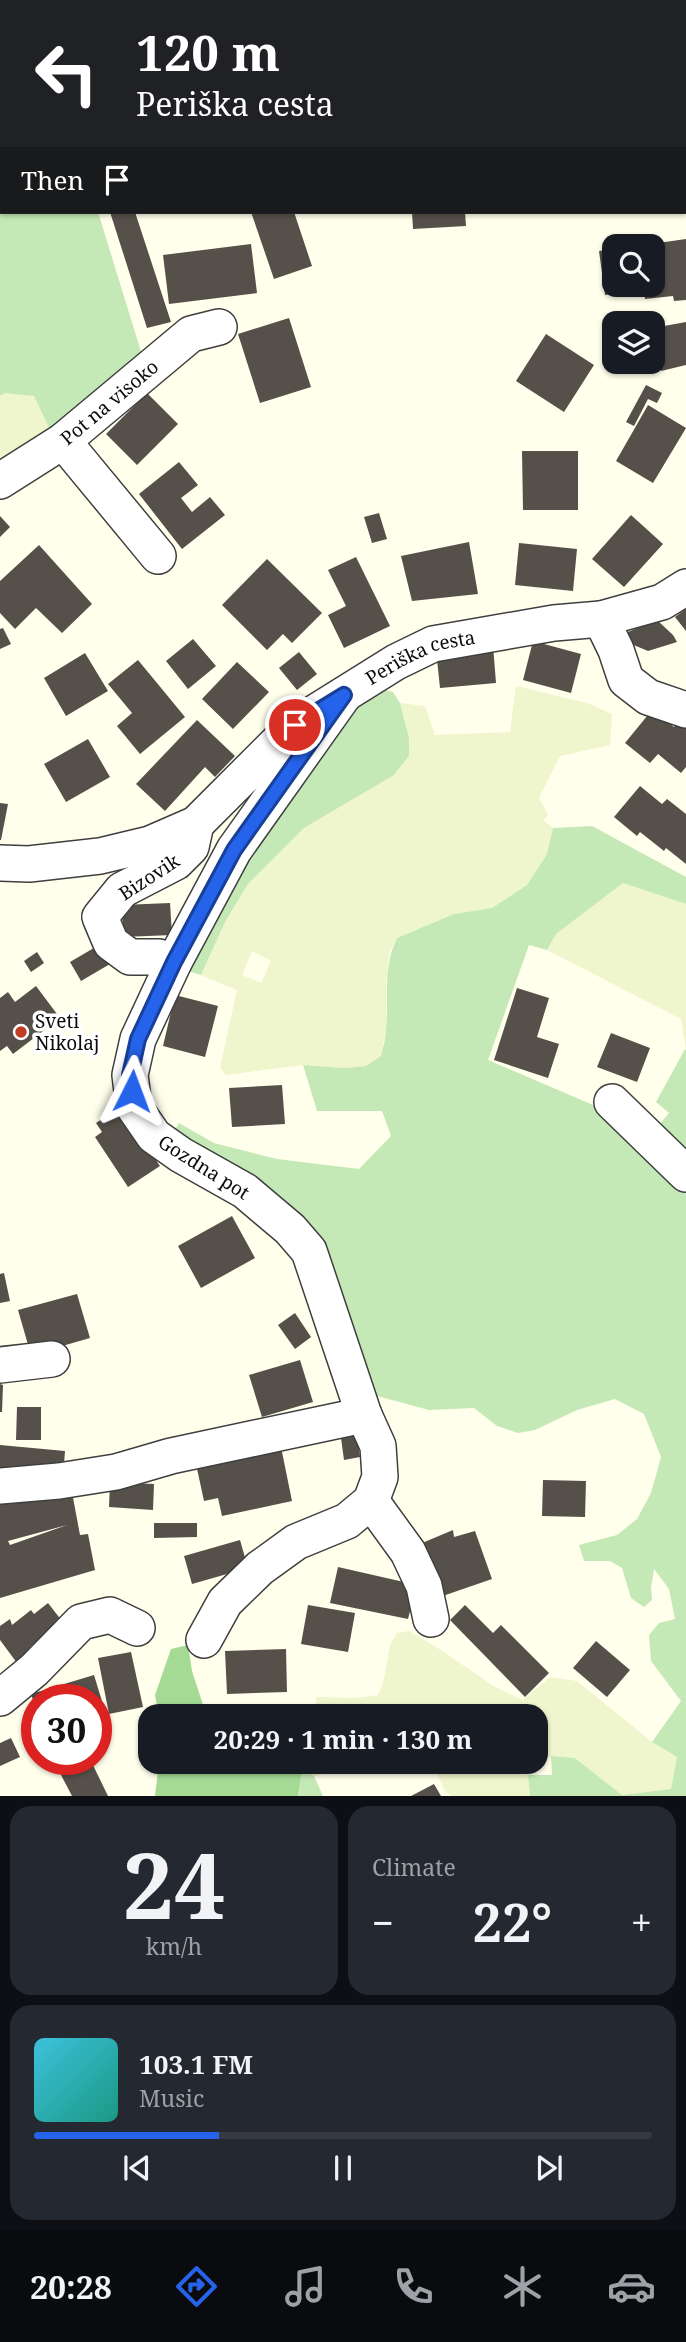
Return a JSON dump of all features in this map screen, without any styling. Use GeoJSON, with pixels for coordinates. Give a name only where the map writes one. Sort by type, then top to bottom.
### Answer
{"type":"FeatureCollection","features":[{"type":"Feature","properties":{"kind":"street","name":"Pot na visoko"},"geometry":{"type":"LineString","coordinates":[[0,481],[63,441],[191,334],[219,327]]}},
{"type":"Feature","properties":{"kind":"street"},"geometry":{"type":"LineString","coordinates":[[63,441],[158,556]]}},
{"type":"Feature","properties":{"kind":"street","name":"Periška cesta"},"geometry":{"type":"LineString","coordinates":[[0,863],[29,864],[100,856],[150,844],[196,824],[295,725],[396,662],[433,643],[554,623],[601,619],[662,602],[686,587]]}},
{"type":"Feature","properties":{"kind":"street"},"geometry":{"type":"LineString","coordinates":[[601,619],[616,650],[626,680],[648,697],[686,710]]}},
{"type":"Feature","properties":{"kind":"street","name":"Gozdna pot"},"geometry":{"type":"LineString","coordinates":[[344,695],[234,850],[174,962],[138,1039],[130,1075],[134,1107],[154,1136],[181,1155],[245,1191],[290,1229],[309,1251],[364,1415],[378,1446],[380,1477],[371,1501]]}},
{"type":"Feature","properties":{"kind":"street","name":"Bizovik"},"geometry":{"type":"LineString","coordinates":[[174,962],[159,957],[130,957],[111,943],[100,916],[122,890],[176,862],[191,848],[196,824]]}},
{"type":"Feature","properties":{"kind":"street"},"geometry":{"type":"LineString","coordinates":[[612,1102],[686,1174]]}},
{"type":"Feature","properties":{"kind":"street"},"geometry":{"type":"LineString","coordinates":[[0,1365],[52,1359]]}},
{"type":"Feature","properties":{"kind":"street"},"geometry":{"type":"LineString","coordinates":[[0,1486],[60,1481],[116,1472],[170,1456],[364,1415]]}},
{"type":"Feature","properties":{"kind":"street"},"geometry":{"type":"LineString","coordinates":[[204,1640],[225,1602],[260,1568],[296,1542],[347,1521],[371,1501],[408,1552],[424,1586],[431,1619]]}},
{"type":"Feature","properties":{"kind":"street"},"geometry":{"type":"LineString","coordinates":[[0,1698],[34,1670],[81,1622],[110,1615],[137,1628]]}},
{"type":"Feature","properties":{"kind":"green space"},"geometry":{"type":"Polygon","coordinates":[[[0,214],[99,214],[147,371],[54,438],[34,396],[5,393],[0,396],[0,214]]]}},
{"type":"Feature","properties":{"kind":"green space"},"geometry":{"type":"Polygon","coordinates":[[[5,392],[34,396],[54,438],[0,469],[0,396],[5,392]]]}},
{"type":"Feature","properties":{"kind":"green space"},"geometry":{"type":"Polygon","coordinates":[[[516,686],[587,703],[612,714],[610,745],[560,756],[539,798],[548,815],[543,820],[553,828],[547,854],[527,885],[492,908],[454,914],[397,938],[389,953],[386,1031],[381,1056],[367,1066],[345,1068],[303,1065],[226,1075],[220,1068],[237,990],[201,975],[225,922],[248,884],[304,828],[394,775],[409,756],[409,738],[400,703],[425,706],[435,735],[510,732],[516,686]],[[252,951],[242,975],[261,983],[271,961],[252,951]]]}},
{"type":"Feature","properties":{"kind":"green space"},"geometry":{"type":"Polygon","coordinates":[[[381,689],[393,692],[400,703],[409,738],[409,756],[394,775],[304,828],[248,884],[225,922],[201,975],[184,970],[210,914],[343,711],[381,689]]]}},
{"type":"Feature","properties":{"kind":"green space"},"geometry":{"type":"Polygon","coordinates":[[[592,826],[686,877],[686,904],[623,883],[556,934],[547,950],[529,945],[488,1060],[593,1105],[627,1132],[686,1191],[686,1796],[530,1796],[528,1775],[552,1775],[551,1756],[575,1758],[622,1795],[671,1789],[677,1757],[652,1742],[681,1701],[651,1661],[649,1635],[659,1623],[675,1619],[669,1589],[654,1569],[652,1600],[644,1607],[631,1598],[622,1568],[610,1561],[584,1561],[579,1545],[617,1535],[637,1519],[651,1493],[661,1457],[644,1414],[615,1399],[577,1410],[535,1430],[518,1433],[497,1426],[474,1408],[429,1410],[377,1396],[364,1376],[319,1256],[170,1138],[179,1123],[214,1143],[277,1159],[359,1169],[391,1136],[382,1111],[317,1111],[303,1065],[345,1068],[366,1066],[381,1056],[386,1032],[389,961],[397,938],[454,914],[492,908],[527,885],[547,854],[553,828],[592,826]]]}},
{"type":"Feature","properties":{"kind":"green space"},"geometry":{"type":"Polygon","coordinates":[[[623,883],[686,904],[686,1050],[681,1019],[547,950],[556,934],[623,883]]]}},
{"type":"Feature","properties":{"kind":"green space"},"geometry":{"type":"Polygon","coordinates":[[[685,1049],[686,1164],[654,1131],[669,1113],[656,1102],[685,1049]]]}},
{"type":"Feature","properties":{"kind":"green space"},"geometry":{"type":"Polygon","coordinates":[[[409,1631],[495,1687],[523,1700],[550,1677],[577,1681],[652,1742],[677,1757],[671,1789],[622,1795],[575,1758],[548,1757],[548,1704],[316,1704],[316,1697],[354,1698],[378,1695],[384,1680],[390,1645],[397,1633],[409,1631]]]}},
{"type":"Feature","properties":{"kind":"green space"},"geometry":{"type":"Polygon","coordinates":[[[188,1645],[192,1671],[203,1704],[157,1704],[155,1695],[171,1649],[188,1645]]]}},
{"type":"Feature","properties":{"kind":"green space"},"geometry":{"type":"Polygon","coordinates":[[[158,1774],[301,1774],[298,1796],[155,1796],[158,1774]]]}},
{"type":"Feature","properties":{"kind":"green space"},"geometry":{"type":"Polygon","coordinates":[[[301,1774],[314,1776],[323,1796],[298,1796],[301,1774]]]}},
{"type":"Feature","properties":{"kind":"green space"},"geometry":{"type":"Polygon","coordinates":[[[437,1774],[515,1774],[528,1775],[530,1796],[451,1796],[444,1790],[437,1774]]]}},
{"type":"Feature","properties":{"kind":"building"},"geometry":{"type":"Polygon","coordinates":[[[111,214],[136,214],[171,322],[147,328],[111,214]]]}},
{"type":"Feature","properties":{"kind":"building"},"geometry":{"type":"Polygon","coordinates":[[[252,214],[295,214],[312,266],[274,279],[252,214]]]}},
{"type":"Feature","properties":{"kind":"building"},"geometry":{"type":"Polygon","coordinates":[[[412,214],[465,214],[466,226],[413,229],[412,214]]]}},
{"type":"Feature","properties":{"kind":"building"},"geometry":{"type":"Polygon","coordinates":[[[686,239],[686,300],[674,301],[673,296],[665,297],[665,242],[686,239]]]}},
{"type":"Feature","properties":{"kind":"building"},"geometry":{"type":"Polygon","coordinates":[[[251,244],[257,293],[169,304],[163,255],[251,244]]]}},
{"type":"Feature","properties":{"kind":"building"},"geometry":{"type":"Polygon","coordinates":[[[599,251],[602,251],[602,273],[599,251]]]}},
{"type":"Feature","properties":{"kind":"building"},"geometry":{"type":"Polygon","coordinates":[[[289,318],[311,387],[260,403],[238,334],[289,318]]]}},
{"type":"Feature","properties":{"kind":"building"},"geometry":{"type":"Polygon","coordinates":[[[686,322],[686,365],[665,370],[665,326],[686,322]]]}},
{"type":"Feature","properties":{"kind":"building"},"geometry":{"type":"Polygon","coordinates":[[[546,334],[594,365],[564,412],[516,381],[546,334]]]}},
{"type":"Feature","properties":{"kind":"building"},"geometry":{"type":"Polygon","coordinates":[[[646,385],[662,393],[657,403],[648,399],[634,426],[626,422],[646,385]]]}},
{"type":"Feature","properties":{"kind":"building"},"geometry":{"type":"Polygon","coordinates":[[[147,393],[178,424],[137,465],[106,434],[147,393]]]}},
{"type":"Feature","properties":{"kind":"building"},"geometry":{"type":"Polygon","coordinates":[[[648,405],[686,428],[653,483],[616,461],[648,405]]]}},
{"type":"Feature","properties":{"kind":"building"},"geometry":{"type":"Polygon","coordinates":[[[522,451],[578,451],[578,510],[523,510],[522,451]]]}},
{"type":"Feature","properties":{"kind":"building"},"geometry":{"type":"Polygon","coordinates":[[[179,462],[198,485],[181,498],[192,512],[210,497],[225,515],[182,549],[139,494],[179,462]]]}},
{"type":"Feature","properties":{"kind":"building"},"geometry":{"type":"Polygon","coordinates":[[[379,513],[387,539],[372,543],[364,517],[379,513]]]}},
{"type":"Feature","properties":{"kind":"building"},"geometry":{"type":"Polygon","coordinates":[[[631,515],[663,544],[624,587],[592,559],[631,515]]]}},
{"type":"Feature","properties":{"kind":"building"},"geometry":{"type":"Polygon","coordinates":[[[0,516],[10,527],[0,537],[0,516]]]}},
{"type":"Feature","properties":{"kind":"building"},"geometry":{"type":"Polygon","coordinates":[[[469,542],[478,594],[412,601],[401,556],[469,542]]]}},
{"type":"Feature","properties":{"kind":"building"},"geometry":{"type":"Polygon","coordinates":[[[519,543],[577,549],[573,591],[515,585],[519,543]]]}},
{"type":"Feature","properties":{"kind":"building"},"geometry":{"type":"Polygon","coordinates":[[[39,545],[92,604],[62,633],[36,608],[15,629],[0,613],[0,581],[39,545]]]}},
{"type":"Feature","properties":{"kind":"building"},"geometry":{"type":"Polygon","coordinates":[[[356,557],[390,626],[344,648],[328,615],[346,606],[328,570],[356,557]]]}},
{"type":"Feature","properties":{"kind":"building"},"geometry":{"type":"Polygon","coordinates":[[[267,559],[322,613],[292,643],[283,634],[267,650],[222,605],[267,559]]]}},
{"type":"Feature","properties":{"kind":"building"},"geometry":{"type":"Polygon","coordinates":[[[686,609],[686,631],[675,617],[686,609]]]}},
{"type":"Feature","properties":{"kind":"building"},"geometry":{"type":"Polygon","coordinates":[[[657,620],[677,642],[648,651],[624,641],[623,634],[657,620]]]}},
{"type":"Feature","properties":{"kind":"building"},"geometry":{"type":"Polygon","coordinates":[[[3,628],[11,644],[0,649],[0,629],[3,628]]]}},
{"type":"Feature","properties":{"kind":"building"},"geometry":{"type":"Polygon","coordinates":[[[193,639],[216,666],[188,689],[166,661],[193,639]]]}},
{"type":"Feature","properties":{"kind":"building"},"geometry":{"type":"Polygon","coordinates":[[[533,641],[581,654],[571,693],[523,680],[533,641]]]}},
{"type":"Feature","properties":{"kind":"building"},"geometry":{"type":"Polygon","coordinates":[[[493,645],[496,683],[440,688],[436,650],[493,645]]]}},
{"type":"Feature","properties":{"kind":"building"},"geometry":{"type":"Polygon","coordinates":[[[299,652],[317,674],[297,690],[279,668],[299,652]]]}},
{"type":"Feature","properties":{"kind":"building"},"geometry":{"type":"Polygon","coordinates":[[[85,653],[108,691],[66,716],[44,678],[85,653]]]}},
{"type":"Feature","properties":{"kind":"building"},"geometry":{"type":"Polygon","coordinates":[[[138,660],[185,717],[140,754],[117,726],[132,713],[108,684],[138,660]]]}},
{"type":"Feature","properties":{"kind":"building"},"geometry":{"type":"Polygon","coordinates":[[[237,662],[269,692],[233,729],[202,699],[237,662]]]}},
{"type":"Feature","properties":{"kind":"building"},"geometry":{"type":"Polygon","coordinates":[[[652,710],[674,727],[679,720],[686,726],[686,767],[681,773],[658,754],[650,763],[625,743],[652,710]]]}},
{"type":"Feature","properties":{"kind":"building"},"geometry":{"type":"Polygon","coordinates":[[[197,720],[235,756],[215,777],[205,767],[165,811],[136,784],[197,720]]]}},
{"type":"Feature","properties":{"kind":"building"},"geometry":{"type":"Polygon","coordinates":[[[88,739],[110,777],[66,802],[44,764],[88,739]]]}},
{"type":"Feature","properties":{"kind":"building"},"geometry":{"type":"Polygon","coordinates":[[[640,786],[662,804],[667,799],[686,814],[686,864],[640,832],[637,836],[614,817],[640,786]]]}},
{"type":"Feature","properties":{"kind":"building"},"geometry":{"type":"Polygon","coordinates":[[[0,803],[8,804],[1,840],[0,840],[0,803]]]}},
{"type":"Feature","properties":{"kind":"building"},"geometry":{"type":"Polygon","coordinates":[[[170,903],[172,935],[123,937],[122,905],[170,903]]]}},
{"type":"Feature","properties":{"kind":"building"},"geometry":{"type":"Polygon","coordinates":[[[99,945],[110,964],[81,981],[70,962],[99,945]]]}},
{"type":"Feature","properties":{"kind":"building"},"geometry":{"type":"Polygon","coordinates":[[[37,952],[44,963],[31,972],[24,961],[37,952]]]}},
{"type":"Feature","properties":{"kind":"building","name":"Sveti Nikolaj"},"geometry":{"type":"Polygon","coordinates":[[[36,986],[60,1018],[13,1054],[7,1046],[0,1051],[0,998],[8,992],[15,1002],[36,986]]]}},
{"type":"Feature","properties":{"kind":"building"},"geometry":{"type":"Polygon","coordinates":[[[517,988],[549,998],[537,1037],[559,1044],[548,1078],[494,1060],[517,988]]]}},
{"type":"Feature","properties":{"kind":"building"},"geometry":{"type":"Polygon","coordinates":[[[175,995],[218,1006],[205,1057],[163,1046],[175,995]]]}},
{"type":"Feature","properties":{"kind":"building"},"geometry":{"type":"Polygon","coordinates":[[[611,1033],[650,1048],[637,1082],[597,1067],[611,1033]]]}},
{"type":"Feature","properties":{"kind":"building"},"geometry":{"type":"Polygon","coordinates":[[[282,1085],[285,1124],[232,1127],[229,1088],[282,1085]]]}},
{"type":"Feature","properties":{"kind":"building"},"geometry":{"type":"Polygon","coordinates":[[[120,1107],[160,1166],[128,1187],[95,1137],[102,1132],[96,1123],[120,1107]]]}},
{"type":"Feature","properties":{"kind":"building"},"geometry":{"type":"Polygon","coordinates":[[[232,1216],[255,1258],[201,1288],[178,1246],[232,1216]]]}},
{"type":"Feature","properties":{"kind":"building"},"geometry":{"type":"Polygon","coordinates":[[[4,1273],[10,1301],[0,1303],[0,1274],[4,1273]]]}},
{"type":"Feature","properties":{"kind":"building"},"geometry":{"type":"Polygon","coordinates":[[[77,1294],[90,1338],[31,1355],[18,1310],[77,1294]]]}},
{"type":"Feature","properties":{"kind":"building"},"geometry":{"type":"Polygon","coordinates":[[[295,1313],[311,1337],[295,1349],[278,1325],[295,1313]]]}},
{"type":"Feature","properties":{"kind":"building"},"geometry":{"type":"Polygon","coordinates":[[[300,1360],[313,1402],[262,1417],[249,1375],[300,1360]]]}},
{"type":"Feature","properties":{"kind":"building"},"geometry":{"type":"Polygon","coordinates":[[[0,1384],[3,1385],[2,1412],[0,1412],[0,1384]]]}},
{"type":"Feature","properties":{"kind":"building"},"geometry":{"type":"Polygon","coordinates":[[[17,1407],[41,1407],[41,1440],[16,1440],[17,1407]]]}},
{"type":"Feature","properties":{"kind":"building"},"geometry":{"type":"Polygon","coordinates":[[[357,1435],[360,1457],[344,1460],[341,1438],[357,1435]]]}},
{"type":"Feature","properties":{"kind":"building"},"geometry":{"type":"Polygon","coordinates":[[[0,1445],[65,1451],[63,1478],[0,1476],[0,1445]]]}},
{"type":"Feature","properties":{"kind":"building"},"geometry":{"type":"Polygon","coordinates":[[[281,1447],[292,1501],[222,1516],[218,1498],[204,1501],[196,1464],[281,1447]]]}},
{"type":"Feature","properties":{"kind":"building"},"geometry":{"type":"Polygon","coordinates":[[[543,1480],[586,1481],[585,1517],[542,1516],[543,1480]]]}},
{"type":"Feature","properties":{"kind":"building"},"geometry":{"type":"Polygon","coordinates":[[[110,1482],[154,1484],[153,1510],[109,1507],[110,1482]]]}},
{"type":"Feature","properties":{"kind":"building"},"geometry":{"type":"Polygon","coordinates":[[[71,1487],[80,1535],[88,1534],[95,1570],[0,1598],[0,1505],[71,1487]],[[67,1525],[8,1541],[10,1545],[67,1525]]]}},
{"type":"Feature","properties":{"kind":"building"},"geometry":{"type":"Polygon","coordinates":[[[154,1523],[197,1523],[197,1537],[154,1538],[154,1523]]]}},
{"type":"Feature","properties":{"kind":"building"},"geometry":{"type":"Polygon","coordinates":[[[453,1530],[454,1537],[475,1531],[492,1579],[434,1599],[415,1546],[453,1530]]]}},
{"type":"Feature","properties":{"kind":"building"},"geometry":{"type":"Polygon","coordinates":[[[240,1540],[248,1568],[192,1584],[184,1556],[240,1540]]]}},
{"type":"Feature","properties":{"kind":"building"},"geometry":{"type":"Polygon","coordinates":[[[338,1567],[417,1585],[408,1619],[330,1603],[338,1567]]]}},
{"type":"Feature","properties":{"kind":"building"},"geometry":{"type":"Polygon","coordinates":[[[48,1603],[62,1621],[30,1647],[33,1651],[17,1663],[0,1640],[0,1626],[10,1619],[12,1625],[31,1610],[34,1614],[48,1603]]]}},
{"type":"Feature","properties":{"kind":"building"},"geometry":{"type":"Polygon","coordinates":[[[308,1605],[355,1613],[348,1652],[301,1644],[308,1605]]]}},
{"type":"Feature","properties":{"kind":"building"},"geometry":{"type":"Polygon","coordinates":[[[465,1605],[493,1633],[501,1625],[549,1673],[525,1697],[450,1620],[465,1605]]]}},
{"type":"Feature","properties":{"kind":"building"},"geometry":{"type":"Polygon","coordinates":[[[596,1641],[630,1670],[607,1697],[573,1668],[596,1641]]]}},
{"type":"Feature","properties":{"kind":"building"},"geometry":{"type":"Polygon","coordinates":[[[286,1649],[287,1692],[227,1694],[225,1651],[286,1649]]]}},
{"type":"Feature","properties":{"kind":"building"},"geometry":{"type":"Polygon","coordinates":[[[131,1652],[142,1704],[138,1704],[138,1708],[112,1713],[112,1684],[103,1684],[98,1658],[131,1652]]]}},
{"type":"Feature","properties":{"kind":"building"},"geometry":{"type":"Polygon","coordinates":[[[94,1675],[97,1684],[64,1684],[94,1675]]]}},
{"type":"Feature","properties":{"kind":"building"},"geometry":{"type":"Polygon","coordinates":[[[11,1738],[20,1757],[0,1766],[0,1743],[11,1738]]]}},
{"type":"Feature","properties":{"kind":"building"},"geometry":{"type":"Polygon","coordinates":[[[61,1775],[98,1775],[108,1796],[72,1796],[61,1775]]]}},
{"type":"Feature","properties":{"kind":"building"},"geometry":{"type":"Polygon","coordinates":[[[434,1784],[441,1796],[411,1796],[434,1784]]]}},
{"type":"Feature","properties":{"kind":"place","name":"Sveti Nikolaj"},"geometry":{"type":"Point","coordinates":[21,1032]}},
{"type":"Feature","properties":{"kind":"route"},"geometry":{"type":"LineString","coordinates":[[132,1091],[130,1075],[138,1039],[174,962],[234,850],[344,695],[295,725]]}}]}
